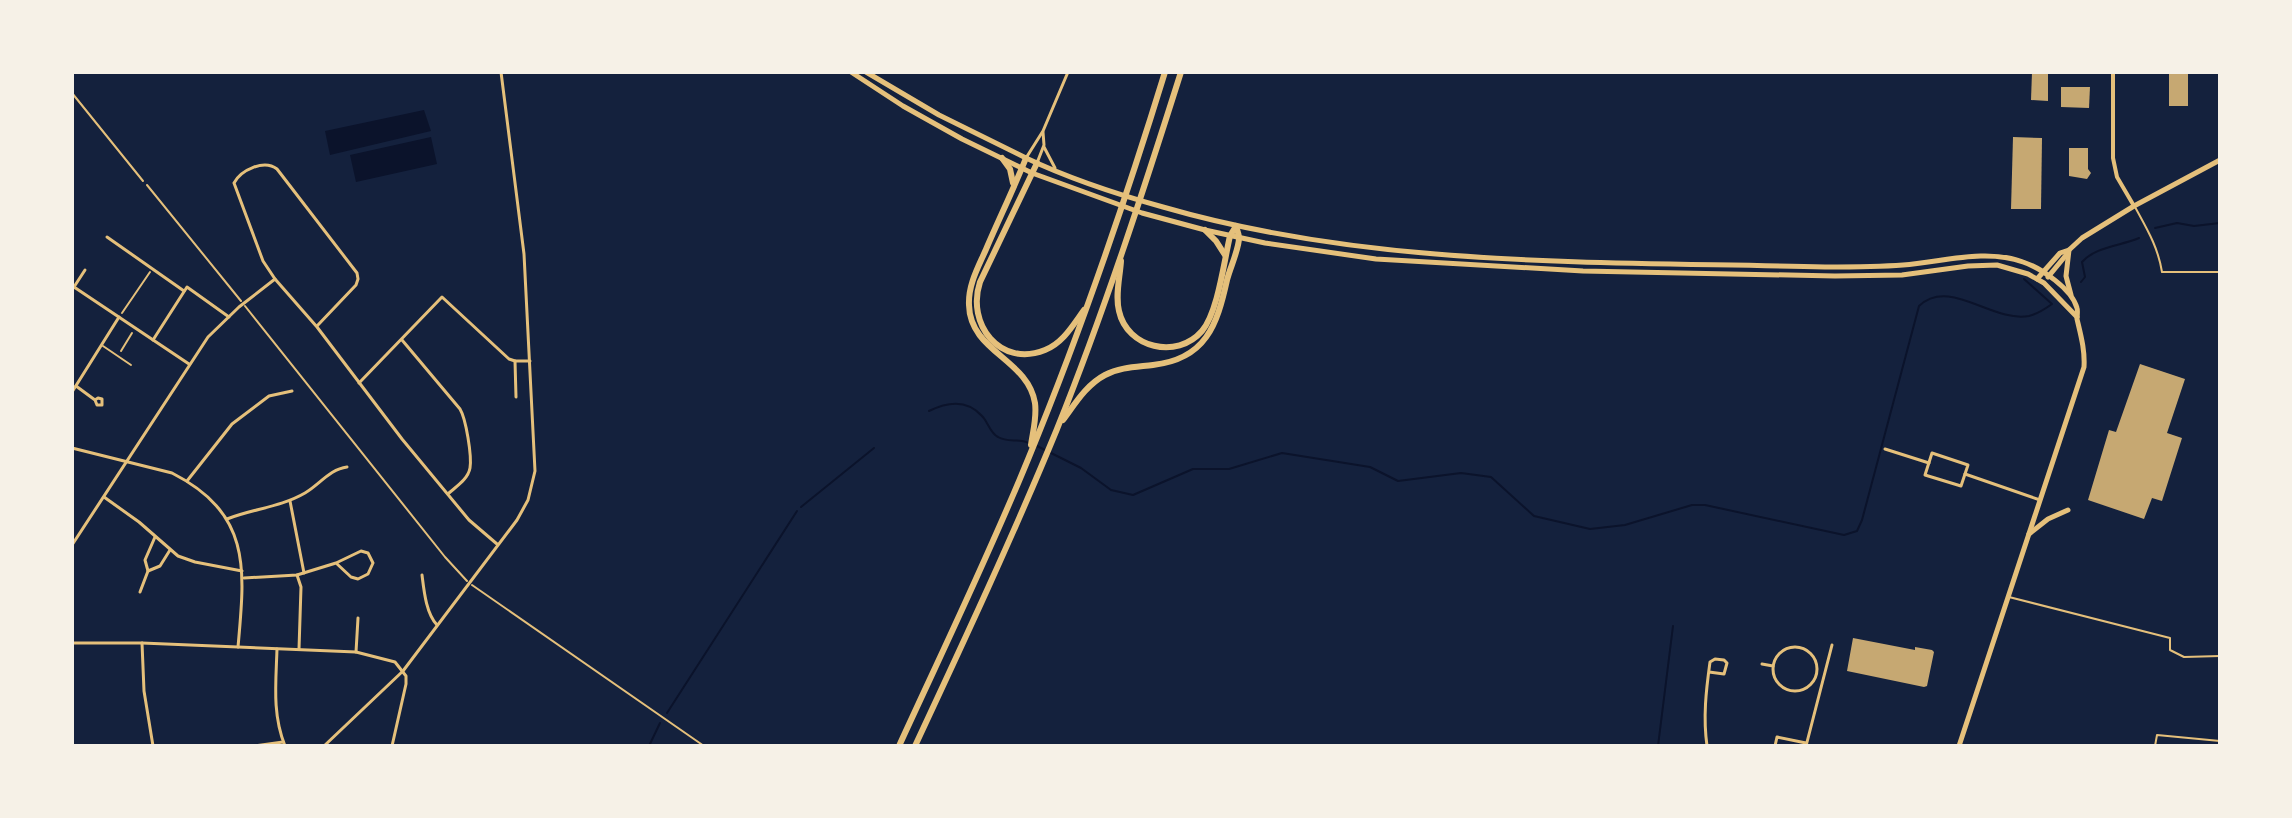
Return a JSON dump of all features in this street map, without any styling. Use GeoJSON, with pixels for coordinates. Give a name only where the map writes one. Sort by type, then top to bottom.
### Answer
{"type":"FeatureCollection","features":[{"type":"Feature","properties":{"kind":"highway"},"geometry":{"type":"LineString","coordinates":[[899,746],[1028,460],[1035,433],[1088,304],[1115,228],[1165,72]]}},
{"type":"Feature","properties":{"kind":"highway"},"geometry":{"type":"LineString","coordinates":[[915,746],[988,589],[1056,430],[1123,250],[1181,72]]}},
{"type":"Feature","properties":{"kind":"highway"},"geometry":{"type":"LineString","coordinates":[[1002,158],[1012,173],[1013,187]]}},
{"type":"Feature","properties":{"kind":"highway"},"geometry":{"type":"LineString","coordinates":[[1026,158],[973,279],[969,308],[972,324],[980,337],[1021,372],[1029,385],[1035,408],[1035,433]]}},
{"type":"Feature","properties":{"kind":"highway"},"geometry":{"type":"LineString","coordinates":[[1037,163],[980,282],[975,300],[980,323],[988,337],[1001,347],[1017,353],[1038,352],[1058,342],[1088,304]]}},
{"type":"Feature","properties":{"kind":"highway"},"geometry":{"type":"LineString","coordinates":[[1123,250],[1118,294],[1120,316],[1135,337],[1163,348],[1186,343],[1203,329],[1212,311],[1230,236],[1236,226]]}},
{"type":"Feature","properties":{"kind":"highway"},"geometry":{"type":"LineString","coordinates":[[1056,430],[1086,390],[1101,378],[1125,368],[1174,360],[1203,342],[1217,320],[1239,238],[1236,226]]}},
{"type":"Feature","properties":{"kind":"highway"},"geometry":{"type":"LineString","coordinates":[[1205,230],[1225,255]]}},
{"type":"Feature","properties":{"kind":"main road"},"geometry":{"type":"LineString","coordinates":[[851,72],[920,116],[1032,173],[1142,213],[1239,238],[1376,259],[1583,271],[1835,276],[1902,275],[1997,265],[2044,283],[2077,317]]}},
{"type":"Feature","properties":{"kind":"main road"},"geometry":{"type":"LineString","coordinates":[[866,72],[939,115],[1057,172],[1134,199],[1236,226],[1346,245],[1455,256],[1833,267],[1902,265],[1999,256],[2043,271],[2071,296]]}},
{"type":"Feature","properties":{"kind":"main road"},"geometry":{"type":"LineString","coordinates":[[2044,283],[2082,238],[2220,160]]}},
{"type":"Feature","properties":{"kind":"main road"},"geometry":{"type":"LineString","coordinates":[[2037,279],[2060,253],[2069,250]]}},
{"type":"Feature","properties":{"kind":"main road"},"geometry":{"type":"LineString","coordinates":[[1959,746],[2084,367],[2078,309],[2066,276],[2069,250]]}},
{"type":"Feature","properties":{"kind":"main road"},"geometry":{"type":"LineString","coordinates":[[2028,535],[2048,519],[2068,510]]}},
{"type":"Feature","properties":{"kind":"street"},"geometry":{"type":"LineString","coordinates":[[324,746],[403,671],[517,520],[528,500],[535,471],[523,247],[501,72]]}},
{"type":"Feature","properties":{"kind":"street"},"geometry":{"type":"LineString","coordinates":[[1026,158],[1043,131],[1068,72]]}},
{"type":"Feature","properties":{"kind":"street"},"geometry":{"type":"LineString","coordinates":[[2113,72],[2113,158],[2117,177],[2134,206]]}},
{"type":"Feature","properties":{"kind":"street"},"geometry":{"type":"LineString","coordinates":[[1043,131],[1044,145],[1057,172]]}},
{"type":"Feature","properties":{"kind":"street"},"geometry":{"type":"LineString","coordinates":[[1037,163],[1044,145]]}},
{"type":"Feature","properties":{"kind":"street"},"geometry":{"type":"LineString","coordinates":[[317,327],[356,285],[357,273],[277,169],[271,164],[261,164],[236,178],[234,183],[263,261],[402,439],[469,520],[497,544]]}},
{"type":"Feature","properties":{"kind":"street"},"geometry":{"type":"LineString","coordinates":[[107,237],[151,270],[229,317]]}},
{"type":"Feature","properties":{"kind":"street"},"geometry":{"type":"LineString","coordinates":[[85,270],[73,289],[189,364]]}},
{"type":"Feature","properties":{"kind":"street"},"geometry":{"type":"LineString","coordinates":[[72,545],[208,337],[275,279]]}},
{"type":"Feature","properties":{"kind":"street"},"geometry":{"type":"LineString","coordinates":[[153,340],[186,289]]}},
{"type":"Feature","properties":{"kind":"street"},"geometry":{"type":"LineString","coordinates":[[359,383],[442,297],[509,359],[530,361]]}},
{"type":"Feature","properties":{"kind":"street"},"geometry":{"type":"LineString","coordinates":[[72,392],[119,317]]}},
{"type":"Feature","properties":{"kind":"street"},"geometry":{"type":"LineString","coordinates":[[402,340],[466,419],[470,468],[464,480],[448,494]]}},
{"type":"Feature","properties":{"kind":"street"},"geometry":{"type":"LineString","coordinates":[[515,361],[516,397]]}},
{"type":"Feature","properties":{"kind":"street"},"geometry":{"type":"LineString","coordinates":[[76,386],[95,400]]}},
{"type":"Feature","properties":{"kind":"street"},"geometry":{"type":"LineString","coordinates":[[187,481],[232,424],[269,396],[292,391]]}},
{"type":"Feature","properties":{"kind":"street"},"geometry":{"type":"LineString","coordinates":[[72,448],[163,470],[187,481],[212,500],[227,519],[241,555],[238,647]]}},
{"type":"Feature","properties":{"kind":"street"},"geometry":{"type":"LineString","coordinates":[[1885,449],[1929,463]]}},
{"type":"Feature","properties":{"kind":"street"},"geometry":{"type":"LineString","coordinates":[[1932,453],[1968,465],[1965,474],[1961,486],[1925,475],[1932,453]]}},
{"type":"Feature","properties":{"kind":"street"},"geometry":{"type":"LineString","coordinates":[[227,519],[290,501],[337,468],[347,467]]}},
{"type":"Feature","properties":{"kind":"street"},"geometry":{"type":"LineString","coordinates":[[1965,474],[2040,500]]}},
{"type":"Feature","properties":{"kind":"street"},"geometry":{"type":"LineString","coordinates":[[103,496],[178,556],[242,571]]}},
{"type":"Feature","properties":{"kind":"street"},"geometry":{"type":"LineString","coordinates":[[290,501],[304,573]]}},
{"type":"Feature","properties":{"kind":"street"},"geometry":{"type":"LineString","coordinates":[[140,592],[148,571],[145,560],[155,537]]}},
{"type":"Feature","properties":{"kind":"street"},"geometry":{"type":"LineString","coordinates":[[148,571],[160,566],[170,549]]}},
{"type":"Feature","properties":{"kind":"street"},"geometry":{"type":"LineString","coordinates":[[242,578],[297,575],[336,563],[361,551],[368,553],[373,563],[368,574],[358,579],[351,577],[336,563]]}},
{"type":"Feature","properties":{"kind":"street"},"geometry":{"type":"LineString","coordinates":[[297,575],[301,587],[299,649]]}},
{"type":"Feature","properties":{"kind":"street"},"geometry":{"type":"LineString","coordinates":[[422,575],[423,590],[432,619],[437,625]]}},
{"type":"Feature","properties":{"kind":"street"},"geometry":{"type":"LineString","coordinates":[[356,652],[358,618]]}},
{"type":"Feature","properties":{"kind":"street"},"geometry":{"type":"LineString","coordinates":[[72,643],[356,652],[395,662],[403,671],[406,684],[393,745]]}},
{"type":"Feature","properties":{"kind":"street"},"geometry":{"type":"LineString","coordinates":[[142,643],[144,691],[153,746]]}},
{"type":"Feature","properties":{"kind":"street"},"geometry":{"type":"LineString","coordinates":[[1775,746],[1777,737],[1806,744],[1832,645]]}},
{"type":"Feature","properties":{"kind":"street"},"geometry":{"type":"LineString","coordinates":[[1797,647],[1805,649],[1815,659],[1818,668],[1817,675],[1806,689],[1797,692],[1789,691],[1776,681],[1773,666],[1781,652],[1797,647]]}},
{"type":"Feature","properties":{"kind":"street"},"geometry":{"type":"LineString","coordinates":[[254,746],[284,744],[277,722],[275,700],[277,649]]}},
{"type":"Feature","properties":{"kind":"street"},"geometry":{"type":"LineString","coordinates":[[1707,746],[1704,701],[1709,672],[1713,659],[1727,663],[1724,674],[1709,672]]}},
{"type":"Feature","properties":{"kind":"street"},"geometry":{"type":"LineString","coordinates":[[1762,664],[1773,666]]}},
{"type":"Feature","properties":{"kind":"street"},"geometry":{"type":"LineString","coordinates":[[1817,675],[1824,677]]}},
{"type":"Feature","properties":{"kind":"lane"},"geometry":{"type":"LineString","coordinates":[[72,93],[143,181]]}},
{"type":"Feature","properties":{"kind":"lane"},"geometry":{"type":"LineString","coordinates":[[2134,206],[2159,253],[2162,272],[2220,272]]}},
{"type":"Feature","properties":{"kind":"lane"},"geometry":{"type":"LineString","coordinates":[[102,345],[131,365]]}},
{"type":"Feature","properties":{"kind":"lane"},"geometry":{"type":"LineString","coordinates":[[2008,596],[2170,638],[2170,650],[2184,657],[2220,656]]}},
{"type":"Feature","properties":{"kind":"path"},"geometry":{"type":"LineString","coordinates":[[143,181],[468,582],[704,746]]}},
{"type":"Feature","properties":{"kind":"path"},"geometry":{"type":"LineString","coordinates":[[119,317],[151,270]]}},
{"type":"Feature","properties":{"kind":"path"},"geometry":{"type":"LineString","coordinates":[[118,356],[133,332]]}},
{"type":"Feature","properties":{"kind":"path"},"geometry":{"type":"LineString","coordinates":[[2155,746],[2157,735],[2220,741]]}},
{"type":"Feature","properties":{"kind":"water"},"geometry":{"type":"Polygon","coordinates":[[[424,110],[431,131],[330,155],[325,131],[424,110]]]}},
{"type":"Feature","properties":{"kind":"water"},"geometry":{"type":"Polygon","coordinates":[[[431,137],[437,164],[356,182],[350,155],[431,137]]]}},
{"type":"Feature","properties":{"kind":"building"},"geometry":{"type":"Polygon","coordinates":[[[2032,72],[2048,72],[2048,101],[2031,100],[2032,72]]]}},
{"type":"Feature","properties":{"kind":"building"},"geometry":{"type":"Polygon","coordinates":[[[2169,72],[2188,72],[2188,106],[2169,106],[2169,72]]]}},
{"type":"Feature","properties":{"kind":"building"},"geometry":{"type":"Polygon","coordinates":[[[2061,87],[2090,87],[2089,108],[2061,107],[2061,87]]]}},
{"type":"Feature","properties":{"kind":"building"},"geometry":{"type":"Polygon","coordinates":[[[2013,137],[2042,138],[2041,209],[2011,209],[2013,137]]]}},
{"type":"Feature","properties":{"kind":"building"},"geometry":{"type":"Polygon","coordinates":[[[2069,148],[2088,148],[2088,169],[2091,173],[2087,179],[2069,176],[2069,148]]]}},
{"type":"Feature","properties":{"kind":"building"},"geometry":{"type":"Polygon","coordinates":[[[2140,364],[2185,379],[2167,433],[2182,438],[2162,501],[2152,498],[2144,519],[2088,500],[2109,430],[2116,432],[2140,364]]]}},
{"type":"Feature","properties":{"kind":"building"},"geometry":{"type":"Polygon","coordinates":[[[1853,638],[1915,650],[1915,647],[1932,650],[1927,686],[1847,671],[1853,638]]]}},
{"type":"Feature","properties":{"kind":"waterway"},"geometry":{"type":"LineString","coordinates":[[2155,228],[2177,223],[2194,226],[2220,223]]}},
{"type":"Feature","properties":{"kind":"waterway"},"geometry":{"type":"LineString","coordinates":[[2081,282],[2085,277],[2082,262],[2087,257],[2139,238]]}},
{"type":"Feature","properties":{"kind":"waterway"},"geometry":{"type":"LineString","coordinates":[[1035,445],[1081,468],[1111,490],[1133,495],[1193,469],[1229,469],[1282,453],[1370,467],[1398,481],[1461,473],[1491,477],[1534,516],[1590,529],[1625,525],[1692,505],[1705,505],[1844,535],[1857,531],[1862,520],[1919,306],[1931,298],[1944,296],[2001,313],[2029,316],[2052,304],[2024,279]]}},
{"type":"Feature","properties":{"kind":"waterway"},"geometry":{"type":"LineString","coordinates":[[929,411],[950,404],[970,407],[982,416],[998,437],[1029,443]]}},
{"type":"Feature","properties":{"kind":"waterway"},"geometry":{"type":"LineString","coordinates":[[801,507],[874,448]]}},
{"type":"Feature","properties":{"kind":"waterway"},"geometry":{"type":"LineString","coordinates":[[667,713],[797,511]]}},
{"type":"Feature","properties":{"kind":"waterway"},"geometry":{"type":"LineString","coordinates":[[1658,746],[1673,626]]}},
{"type":"Feature","properties":{"kind":"waterway"},"geometry":{"type":"LineString","coordinates":[[649,746],[660,723]]}}]}
